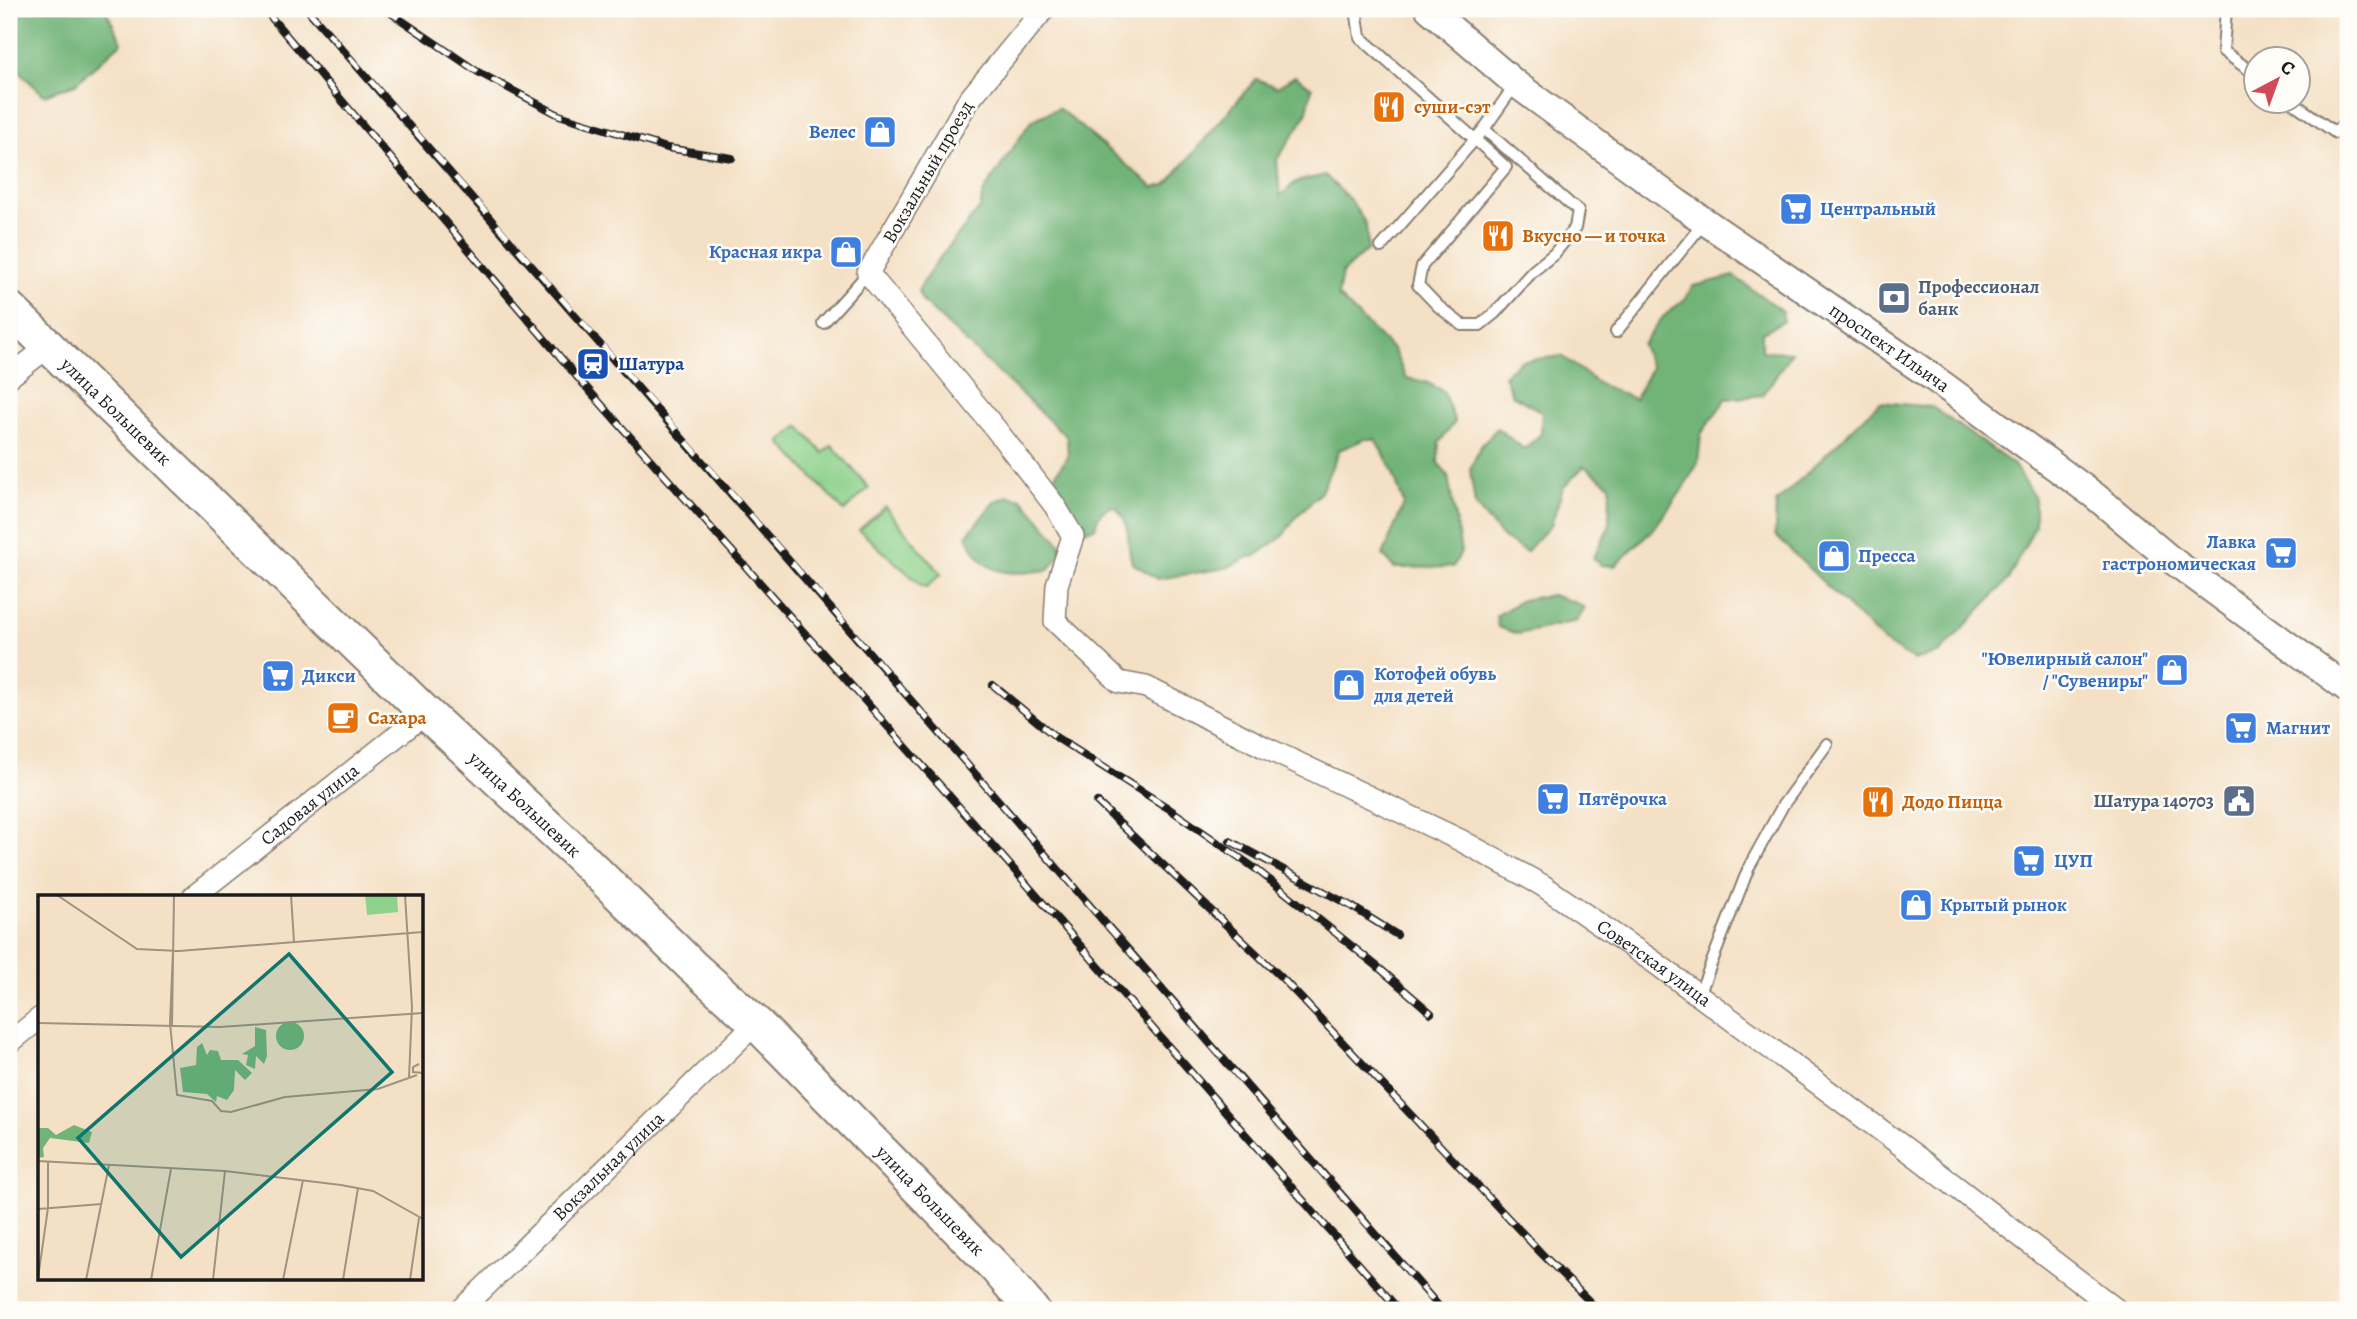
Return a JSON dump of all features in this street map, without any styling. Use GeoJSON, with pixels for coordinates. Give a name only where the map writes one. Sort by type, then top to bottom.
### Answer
{"type":"FeatureCollection","features":[{"type":"Feature","properties":{"kind":"main road","name":"улица Большевик"},"geometry":{"type":"LineString","coordinates":[[9,307],[426,713],[580,856],[692,966],[756,1023],[996,1268],[1032,1310]]}},
{"type":"Feature","properties":{"kind":"street","name":"Вокзальный проезд"},"geometry":{"type":"LineString","coordinates":[[868,273],[968,101],[1044,9]]}},
{"type":"Feature","properties":{"kind":"street","name":"проспект Ильича"},"geometry":{"type":"LineString","coordinates":[[1429,9],[1516,84],[1705,222],[1967,402],[2121,516],[2169,558],[2348,689]]}},
{"type":"Feature","properties":{"kind":"street","name":"Советская улица"},"geometry":{"type":"LineString","coordinates":[[868,273],[1055,506],[1073,536],[1057,585],[1055,621],[1119,682],[1146,687],[1264,747],[1460,840],[1542,885],[1699,995],[2118,1310]]}},
{"type":"Feature","properties":{"kind":"street"},"geometry":{"type":"LineString","coordinates":[[9,377],[48,347]]}},
{"type":"Feature","properties":{"kind":"street","name":"Садовая улица"},"geometry":{"type":"LineString","coordinates":[[196,895],[426,713]]}},
{"type":"Feature","properties":{"kind":"street"},"geometry":{"type":"LineString","coordinates":[[9,1043],[38,1020]]}},
{"type":"Feature","properties":{"kind":"street","name":"Вокзальная улица"},"geometry":{"type":"LineString","coordinates":[[461,1310],[756,1023]]}},
{"type":"Feature","properties":{"kind":"lane"},"geometry":{"type":"LineString","coordinates":[[1356,9],[1360,37],[1506,167],[1422,266],[1418,285],[1438,306],[1462,324],[1479,325],[1496,313],[1575,228],[1578,211],[1484,129]]}},
{"type":"Feature","properties":{"kind":"lane"},"geometry":{"type":"LineString","coordinates":[[2226,9],[2223,51],[2242,65]]}},
{"type":"Feature","properties":{"kind":"lane"},"geometry":{"type":"LineString","coordinates":[[1381,247],[1476,139],[1516,84]]}},
{"type":"Feature","properties":{"kind":"lane"},"geometry":{"type":"LineString","coordinates":[[2312,116],[2336,133],[2348,117]]}},
{"type":"Feature","properties":{"kind":"lane"},"geometry":{"type":"LineString","coordinates":[[1616,332],[1705,222]]}},
{"type":"Feature","properties":{"kind":"lane"},"geometry":{"type":"LineString","coordinates":[[822,324],[868,273]]}},
{"type":"Feature","properties":{"kind":"lane"},"geometry":{"type":"LineString","coordinates":[[1699,995],[1749,867],[1783,805],[1827,744]]}},
{"type":"Feature","properties":{"kind":"green space"},"geometry":{"type":"Polygon","coordinates":[[[9,9],[105,9],[122,42],[75,84],[44,95],[9,62],[9,9]]]}},
{"type":"Feature","properties":{"kind":"green space"},"geometry":{"type":"Polygon","coordinates":[[[1295,76],[1312,88],[1306,115],[1277,160],[1280,196],[1296,182],[1325,175],[1350,200],[1366,224],[1368,249],[1342,273],[1338,296],[1394,351],[1406,378],[1426,382],[1443,391],[1455,422],[1439,443],[1438,462],[1448,476],[1461,552],[1453,567],[1394,568],[1383,555],[1404,504],[1390,465],[1375,439],[1365,439],[1339,450],[1321,492],[1296,517],[1282,537],[1254,557],[1226,568],[1158,579],[1132,563],[1127,527],[1115,506],[1101,513],[1095,528],[1078,532],[1049,484],[1068,456],[1067,437],[922,301],[918,291],[933,266],[980,208],[983,193],[1031,121],[1058,108],[1153,187],[1166,185],[1256,79],[1277,87],[1295,76]]]}},
{"type":"Feature","properties":{"kind":"green space"},"geometry":{"type":"Polygon","coordinates":[[[1734,276],[1782,311],[1784,321],[1762,332],[1762,351],[1792,352],[1763,395],[1726,399],[1701,434],[1698,463],[1654,528],[1615,566],[1601,565],[1593,558],[1609,527],[1610,485],[1584,466],[1563,488],[1551,525],[1526,552],[1503,538],[1475,505],[1470,469],[1481,446],[1497,428],[1524,449],[1541,434],[1542,412],[1512,395],[1504,375],[1521,361],[1562,356],[1599,384],[1635,399],[1651,368],[1642,345],[1663,317],[1686,298],[1693,286],[1734,276]]]}},
{"type":"Feature","properties":{"kind":"green space"},"geometry":{"type":"Polygon","coordinates":[[[1880,402],[1932,407],[2014,465],[2035,499],[2035,526],[2008,580],[1940,653],[1913,660],[1883,641],[1775,535],[1776,503],[1880,402]]]}},
{"type":"Feature","properties":{"kind":"green space"},"geometry":{"type":"Polygon","coordinates":[[[799,426],[823,453],[832,445],[869,488],[844,511],[780,442],[799,426]]]}},
{"type":"Feature","properties":{"kind":"green space"},"geometry":{"type":"Polygon","coordinates":[[[1008,496],[1022,499],[1060,543],[1062,553],[1048,570],[1021,573],[999,570],[989,566],[973,549],[967,535],[995,501],[1008,496]]]}},
{"type":"Feature","properties":{"kind":"green space"},"geometry":{"type":"Polygon","coordinates":[[[885,507],[941,574],[927,587],[922,586],[859,530],[885,507]]]}},
{"type":"Feature","properties":{"kind":"green space"},"geometry":{"type":"Polygon","coordinates":[[[1551,595],[1585,608],[1577,621],[1518,634],[1498,627],[1496,616],[1522,600],[1551,595]]]}},
{"type":"Feature","properties":{"kind":"railway"},"geometry":{"type":"LineString","coordinates":[[264,9],[578,378],[953,800],[1399,1310]]}},
{"type":"Feature","properties":{"kind":"railway"},"geometry":{"type":"LineString","coordinates":[[307,9],[1442,1310]]}},
{"type":"Feature","properties":{"kind":"railway"},"geometry":{"type":"LineString","coordinates":[[385,9],[478,72],[559,115],[667,148],[732,158]]}},
{"type":"Feature","properties":{"kind":"railway"},"geometry":{"type":"LineString","coordinates":[[993,685],[1057,738],[1168,808],[1256,869],[1431,1013]]}},
{"type":"Feature","properties":{"kind":"railway"},"geometry":{"type":"LineString","coordinates":[[1097,802],[1282,978],[1598,1310]]}},
{"type":"Feature","properties":{"kind":"railway"},"geometry":{"type":"LineString","coordinates":[[1230,841],[1351,906],[1397,935]]}},
{"type":"Feature","properties":{"kind":"place","name":"суши-сэт"},"geometry":{"type":"Point","coordinates":[1389,107]}},
{"type":"Feature","properties":{"kind":"place","name":"Велес"},"geometry":{"type":"Point","coordinates":[880,132]}},
{"type":"Feature","properties":{"kind":"place","name":"Центральный"},"geometry":{"type":"Point","coordinates":[1796,209]}},
{"type":"Feature","properties":{"kind":"place","name":"Вкусно — и точка"},"geometry":{"type":"Point","coordinates":[1498,236]}},
{"type":"Feature","properties":{"kind":"place","name":"Красная икра"},"geometry":{"type":"Point","coordinates":[846,252]}},
{"type":"Feature","properties":{"kind":"place","name":"Профессионал банк"},"geometry":{"type":"Point","coordinates":[1894,298]}},
{"type":"Feature","properties":{"kind":"place","name":"Шатура"},"geometry":{"type":"Point","coordinates":[593,364]}},
{"type":"Feature","properties":{"kind":"place","name":"Лавка гастрономическая"},"geometry":{"type":"Point","coordinates":[2281,553]}},
{"type":"Feature","properties":{"kind":"place","name":"Пресса"},"geometry":{"type":"Point","coordinates":[1834,556]}},
{"type":"Feature","properties":{"kind":"place","name":"\"Ювелирный салон\" / \"Сувениры\""},"geometry":{"type":"Point","coordinates":[2172,670]}},
{"type":"Feature","properties":{"kind":"place","name":"Дикси"},"geometry":{"type":"Point","coordinates":[278,676]}},
{"type":"Feature","properties":{"kind":"place","name":"Котофей обувь для детей"},"geometry":{"type":"Point","coordinates":[1349,685]}},
{"type":"Feature","properties":{"kind":"place","name":"Сахара"},"geometry":{"type":"Point","coordinates":[343,718]}},
{"type":"Feature","properties":{"kind":"place","name":"Магнит"},"geometry":{"type":"Point","coordinates":[2241,728]}},
{"type":"Feature","properties":{"kind":"place","name":"Пятёрочка"},"geometry":{"type":"Point","coordinates":[1553,799]}},
{"type":"Feature","properties":{"kind":"place","name":"Шатура 140703"},"geometry":{"type":"Point","coordinates":[2239,801]}},
{"type":"Feature","properties":{"kind":"place","name":"Додо Пицца"},"geometry":{"type":"Point","coordinates":[1878,802]}},
{"type":"Feature","properties":{"kind":"place","name":"ЦУП"},"geometry":{"type":"Point","coordinates":[2029,861]}},
{"type":"Feature","properties":{"kind":"place","name":"Крытый рынок"},"geometry":{"type":"Point","coordinates":[1916,905]}}]}
